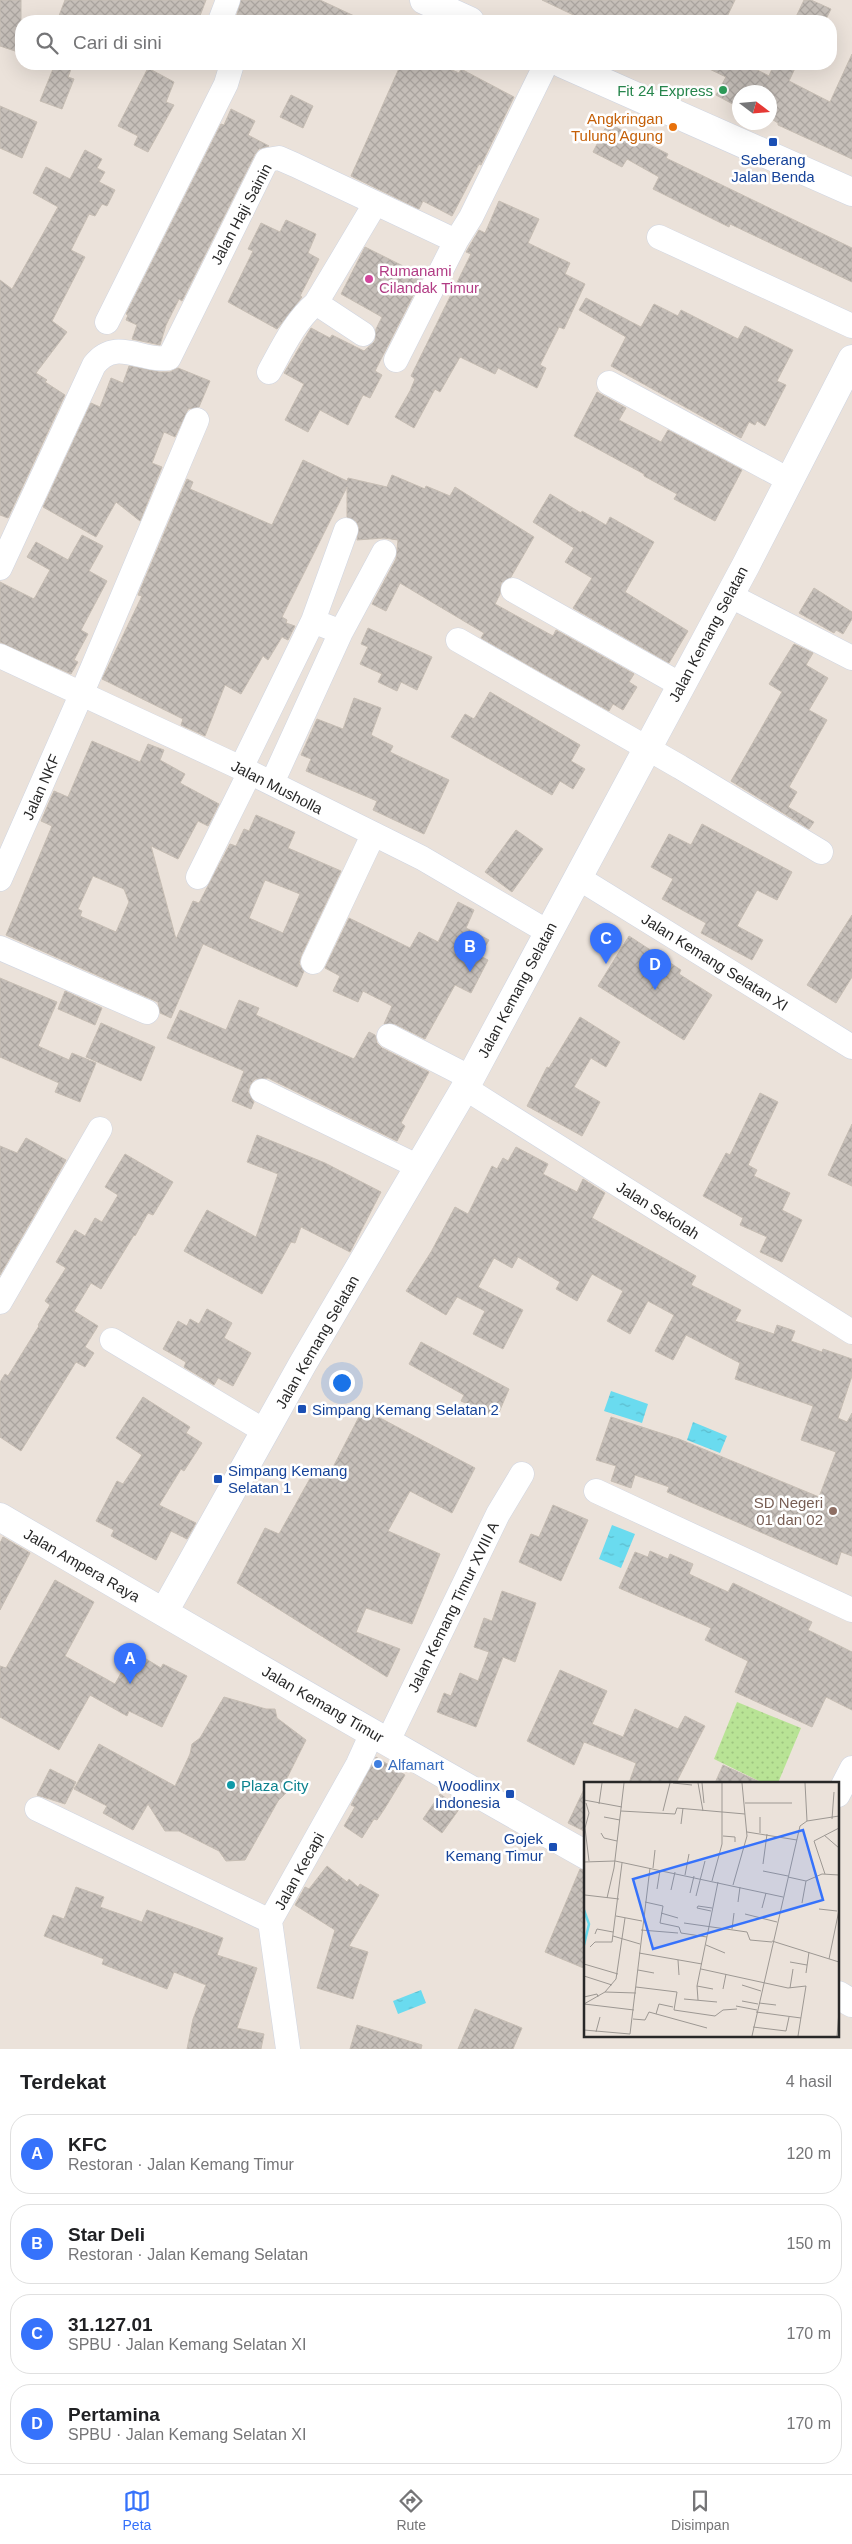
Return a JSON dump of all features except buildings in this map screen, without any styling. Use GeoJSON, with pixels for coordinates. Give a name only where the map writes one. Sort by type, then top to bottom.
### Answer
{"type":"FeatureCollection","features":[{"type":"Feature","properties":{"kind":"street"},"geometry":{"type":"LineString","coordinates":[[222,15],[228,0]]}},
{"type":"Feature","properties":{"kind":"street"},"geometry":{"type":"LineString","coordinates":[[424,0],[457,15]]}},
{"type":"Feature","properties":{"kind":"street"},"geometry":{"type":"LineString","coordinates":[[107,322],[226,84],[230,70]]}},
{"type":"Feature","properties":{"kind":"street"},"geometry":{"type":"LineString","coordinates":[[396,360],[456,241],[471,217],[543,70]]}},
{"type":"Feature","properties":{"kind":"street"},"geometry":{"type":"LineString","coordinates":[[577,70],[852,192]]}},
{"type":"Feature","properties":{"kind":"street","name":"Jalan Haji Sainin"},"geometry":{"type":"LineString","coordinates":[[0,568],[94,365],[100,356],[114,351],[169,358],[267,160],[272,158],[284,160],[456,241]]}},
{"type":"Feature","properties":{"kind":"street"},"geometry":{"type":"LineString","coordinates":[[269,372],[300,318],[316,303],[375,204]]}},
{"type":"Feature","properties":{"kind":"street"},"geometry":{"type":"LineString","coordinates":[[658,237],[852,326]]}},
{"type":"Feature","properties":{"kind":"street"},"geometry":{"type":"LineString","coordinates":[[316,303],[362,334]]}},
{"type":"Feature","properties":{"kind":"street","name":"Jalan Kemang Selatan"},"geometry":{"type":"LineString","coordinates":[[164,1612],[302,1365],[468,1083],[729,595],[852,359]]}},
{"type":"Feature","properties":{"kind":"street"},"geometry":{"type":"LineString","coordinates":[[609,383],[789,480]]}},
{"type":"Feature","properties":{"kind":"street","name":"Jalan NKF"},"geometry":{"type":"LineString","coordinates":[[0,879],[82,695],[197,420]]}},
{"type":"Feature","properties":{"kind":"street"},"geometry":{"type":"LineString","coordinates":[[198,877],[313,621],[346,530]]}},
{"type":"Feature","properties":{"kind":"street"},"geometry":{"type":"LineString","coordinates":[[272,783],[341,632],[384,552]]}},
{"type":"Feature","properties":{"kind":"street"},"geometry":{"type":"LineString","coordinates":[[513,590],[681,684]]}},
{"type":"Feature","properties":{"kind":"street"},"geometry":{"type":"LineString","coordinates":[[729,595],[852,658]]}},
{"type":"Feature","properties":{"kind":"street"},"geometry":{"type":"LineString","coordinates":[[313,621],[341,632]]}},
{"type":"Feature","properties":{"kind":"street"},"geometry":{"type":"LineString","coordinates":[[458,640],[822,852]]}},
{"type":"Feature","properties":{"kind":"street","name":"Jalan Musholla"},"geometry":{"type":"LineString","coordinates":[[0,656],[246,770],[437,866],[548,932]]}},
{"type":"Feature","properties":{"kind":"street"},"geometry":{"type":"LineString","coordinates":[[312,962],[373,835]]}},
{"type":"Feature","properties":{"kind":"street","name":"Jalan Kemang Selatan XI"},"geometry":{"type":"LineString","coordinates":[[577,877],[852,1047]]}},
{"type":"Feature","properties":{"kind":"street"},"geometry":{"type":"LineString","coordinates":[[0,948],[147,1012]]}},
{"type":"Feature","properties":{"kind":"street","name":"Jalan Sekolah"},"geometry":{"type":"LineString","coordinates":[[389,1036],[468,1083],[852,1332]]}},
{"type":"Feature","properties":{"kind":"street"},"geometry":{"type":"LineString","coordinates":[[262,1091],[419,1167]]}},
{"type":"Feature","properties":{"kind":"street"},"geometry":{"type":"LineString","coordinates":[[0,1302],[100,1129]]}},
{"type":"Feature","properties":{"kind":"street"},"geometry":{"type":"LineString","coordinates":[[112,1340],[266,1432]]}},
{"type":"Feature","properties":{"kind":"street","name":"Jalan Kemang Timur XVIII A"},"geometry":{"type":"LineString","coordinates":[[380,1737],[498,1514],[522,1474]]}},
{"type":"Feature","properties":{"kind":"street"},"geometry":{"type":"LineString","coordinates":[[596,1491],[852,1610]]}},
{"type":"Feature","properties":{"kind":"street","name":"Jalan Ampera Raya"},"geometry":{"type":"LineString","coordinates":[[0,1517],[164,1612]]}},
{"type":"Feature","properties":{"kind":"street","name":"Jalan Kemang Timur"},"geometry":{"type":"LineString","coordinates":[[164,1612],[468,1790],[584,1854]]}},
{"type":"Feature","properties":{"kind":"street","name":"Jalan Kecapi"},"geometry":{"type":"LineString","coordinates":[[288,2049],[270,1921],[363,1756],[380,1737]]}},
{"type":"Feature","properties":{"kind":"street"},"geometry":{"type":"LineString","coordinates":[[840,1791],[852,1768]]}},
{"type":"Feature","properties":{"kind":"street"},"geometry":{"type":"LineString","coordinates":[[38,1810],[270,1921]]}},
{"type":"Feature","properties":{"kind":"street"},"geometry":{"type":"LineString","coordinates":[[840,1996],[852,2003]]}},
{"type":"Feature","properties":{"kind":"green space"},"geometry":{"type":"Polygon","coordinates":[[[737,1702],[801,1728],[778,1782],[761,1782],[714,1759],[737,1702]]]}},
{"type":"Feature","properties":{"kind":"water"},"geometry":{"type":"Polygon","coordinates":[[[611,1391],[648,1404],[642,1423],[604,1411],[611,1391]]]}},
{"type":"Feature","properties":{"kind":"water"},"geometry":{"type":"Polygon","coordinates":[[[693,1422],[727,1436],[720,1453],[687,1440],[693,1422]]]}},
{"type":"Feature","properties":{"kind":"water"},"geometry":{"type":"Polygon","coordinates":[[[612,1525],[635,1534],[621,1568],[599,1559],[612,1525]]]}},
{"type":"Feature","properties":{"kind":"water"},"geometry":{"type":"Polygon","coordinates":[[[421,1990],[426,2003],[398,2014],[393,2001],[421,1990]]]}},
{"type":"Feature","properties":{"kind":"place","name":"Fit 24 Express"},"geometry":{"type":"Point","coordinates":[723,90]}},
{"type":"Feature","properties":{"kind":"place","name":"Angkringan Tulung Agung"},"geometry":{"type":"Point","coordinates":[673,127]}},
{"type":"Feature","properties":{"kind":"place","name":"Seberang Jalan Benda"},"geometry":{"type":"Point","coordinates":[773,142]}},
{"type":"Feature","properties":{"kind":"place","name":"Rumanami Cilandak Timur"},"geometry":{"type":"Point","coordinates":[369,279]}},
{"type":"Feature","properties":{"kind":"place","name":"31.127.01"},"geometry":{"type":"Point","coordinates":[606,964]}},
{"type":"Feature","properties":{"kind":"place","name":"Star Deli"},"geometry":{"type":"Point","coordinates":[470,972]}},
{"type":"Feature","properties":{"kind":"place","name":"Pertamina"},"geometry":{"type":"Point","coordinates":[655,990]}},
{"type":"Feature","properties":{"kind":"place","name":"Simpang Kemang Selatan 2"},"geometry":{"type":"Point","coordinates":[302,1409]}},
{"type":"Feature","properties":{"kind":"place","name":"Simpang Kemang Selatan 1"},"geometry":{"type":"Point","coordinates":[218,1479]}},
{"type":"Feature","properties":{"kind":"place","name":"SD Negeri 01 dan 02"},"geometry":{"type":"Point","coordinates":[833,1511]}},
{"type":"Feature","properties":{"kind":"place","name":"KFC"},"geometry":{"type":"Point","coordinates":[130,1684]}},
{"type":"Feature","properties":{"kind":"place","name":"Alfamart"},"geometry":{"type":"Point","coordinates":[378,1764]}},
{"type":"Feature","properties":{"kind":"place","name":"Plaza City"},"geometry":{"type":"Point","coordinates":[231,1785]}},
{"type":"Feature","properties":{"kind":"place","name":"Woodlinx Indonesia"},"geometry":{"type":"Point","coordinates":[510,1794]}},
{"type":"Feature","properties":{"kind":"place","name":"Gojek Kemang Timur"},"geometry":{"type":"Point","coordinates":[553,1847]}}]}
